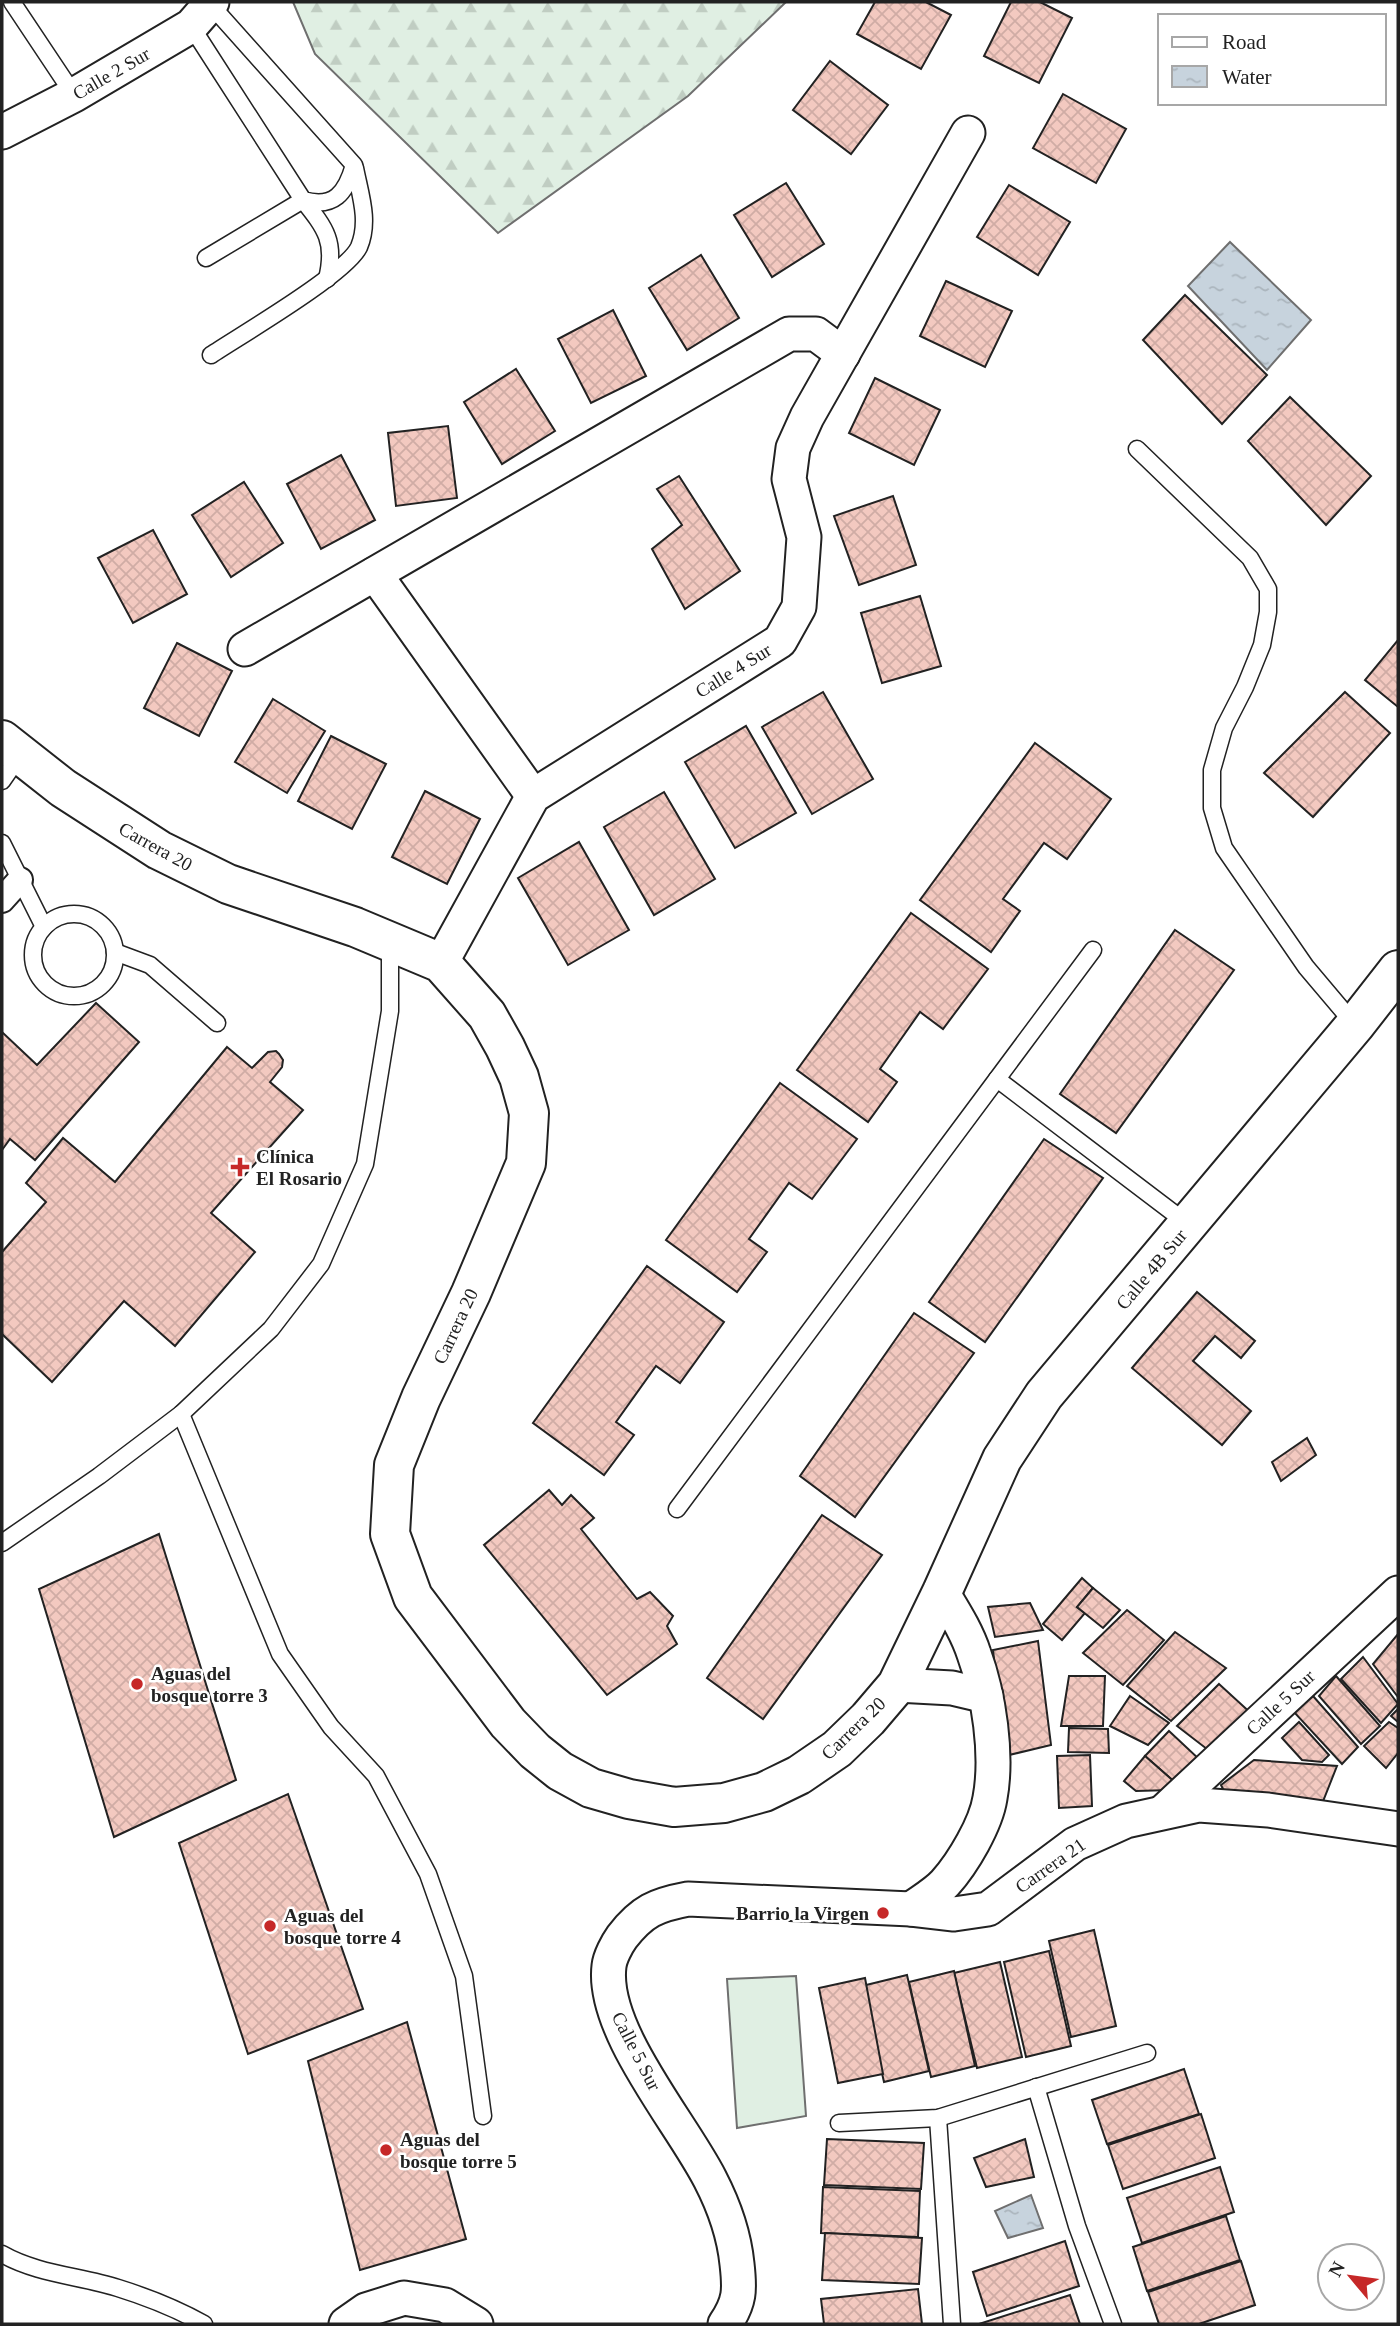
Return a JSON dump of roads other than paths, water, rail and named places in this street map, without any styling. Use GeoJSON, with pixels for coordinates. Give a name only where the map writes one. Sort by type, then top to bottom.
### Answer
{"type":"FeatureCollection","features":[{"type":"Feature","properties":{"kind":"street","name":"Calle 2 Sur"},"geometry":{"type":"LineString","coordinates":[[2,132],[74,95],[204,11]]}},
{"type":"Feature","properties":{"kind":"street","name":"Calle 4 Sur"},"geometry":{"type":"LineString","coordinates":[[440,963],[533,796],[780,641],[799,607],[804,537],[789,479],[793,448],[807,417],[968,133]]}},
{"type":"Feature","properties":{"kind":"street"},"geometry":{"type":"LineString","coordinates":[[245,649],[789,334],[816,334],[843,354]]}},
{"type":"Feature","properties":{"kind":"street"},"geometry":{"type":"LineString","coordinates":[[376,574],[533,796]]}},
{"type":"Feature","properties":{"kind":"street","name":"Carrera 20"},"geometry":{"type":"LineString","coordinates":[[8,759],[74,796],[159,850],[228,884],[355,927],[440,963],[486,1015],[505,1047],[519,1077],[529,1112],[526,1163],[394,1465],[390,1534],[413,1597],[508,1723],[534,1751],[560,1771],[581,1782],[629,1799],[674,1807],[724,1803],[764,1791],[799,1775],[837,1749],[897,1685]]}},
{"type":"Feature","properties":{"kind":"street"},"geometry":{"type":"LineString","coordinates":[[2,900],[20,880]]}},
{"type":"Feature","properties":{"kind":"street","name":"Calle 4B Sur"},"geometry":{"type":"LineString","coordinates":[[897,1685],[1002,1459],[1037,1406],[1398,970]]}},
{"type":"Feature","properties":{"kind":"street"},"geometry":{"type":"LineString","coordinates":[[911,1909],[944,1883],[974,1840],[990,1799],[993,1755],[986,1696],[975,1654],[942,1592]]}},
{"type":"Feature","properties":{"kind":"street","name":"Calle 5 Sur"},"geometry":{"type":"LineString","coordinates":[[1163,1812],[1398,1593]]}},
{"type":"Feature","properties":{"kind":"street"},"geometry":{"type":"LineString","coordinates":[[897,1685],[952,1688],[986,1696]]}},
{"type":"Feature","properties":{"kind":"street","name":"Carrera 21"},"geometry":{"type":"LineString","coordinates":[[911,1909],[954,1914],[988,1909],[1075,1844],[1126,1821],[1199,1805],[1268,1810],[1398,1829]]}},
{"type":"Feature","properties":{"kind":"street","name":"Calle 5 Sur"},"geometry":{"type":"LineString","coordinates":[[724,2324],[740,2292],[735,2246],[724,2207],[709,2176],[618,2021],[609,1989],[608,1964],[619,1941],[636,1918],[659,1905],[688,1899],[911,1909]]}},
{"type":"Feature","properties":{"kind":"street"},"geometry":{"type":"LineString","coordinates":[[346,2324],[366,2310],[404,2298],[445,2305],[476,2324]]}},
{"type":"Feature","properties":{"kind":"lane"},"geometry":{"type":"LineString","coordinates":[[12,2],[74,95]]}},
{"type":"Feature","properties":{"kind":"lane"},"geometry":{"type":"LineString","coordinates":[[204,11],[354,165],[364,213],[363,233],[356,252],[327,279],[211,355]]}},
{"type":"Feature","properties":{"kind":"lane"},"geometry":{"type":"LineString","coordinates":[[204,11],[303,200],[325,229],[330,243],[327,279]]}},
{"type":"Feature","properties":{"kind":"lane"},"geometry":{"type":"LineString","coordinates":[[303,200],[314,204],[326,203],[339,196],[349,181],[354,165]]}},
{"type":"Feature","properties":{"kind":"lane"},"geometry":{"type":"LineString","coordinates":[[206,258],[303,200]]}},
{"type":"Feature","properties":{"kind":"lane"},"geometry":{"type":"LineString","coordinates":[[1137,449],[1250,558],[1268,589],[1268,612],[1262,645],[1224,728],[1212,770],[1212,807],[1224,848],[1306,967],[1355,1024]]}},
{"type":"Feature","properties":{"kind":"lane"},"geometry":{"type":"LineString","coordinates":[[2,843],[44,928]]}},
{"type":"Feature","properties":{"kind":"lane"},"geometry":{"type":"LineString","coordinates":[[72,914],[87,916],[101,924],[111,936],[115,952],[113,968],[105,982],[92,992],[77,997],[60,995],[47,987],[36,973],[33,958],[35,942],[44,928],[56,918],[72,914]]}},
{"type":"Feature","properties":{"kind":"lane"},"geometry":{"type":"LineString","coordinates":[[2,1544],[181,1414],[271,1329],[321,1264],[365,1164],[390,1012],[390,942]]}},
{"type":"Feature","properties":{"kind":"lane"},"geometry":{"type":"LineString","coordinates":[[677,1509],[1093,950]]}},
{"type":"Feature","properties":{"kind":"lane"},"geometry":{"type":"LineString","coordinates":[[115,952],[150,965],[217,1023]]}},
{"type":"Feature","properties":{"kind":"lane"},"geometry":{"type":"LineString","coordinates":[[997,1079],[1188,1224]]}},
{"type":"Feature","properties":{"kind":"lane"},"geometry":{"type":"LineString","coordinates":[[181,1414],[280,1654],[331,1727],[376,1776],[428,1874],[464,1976],[483,2116]]}},
{"type":"Feature","properties":{"kind":"lane"},"geometry":{"type":"LineString","coordinates":[[839,2123],[938,2118],[1147,2053]]}},
{"type":"Feature","properties":{"kind":"lane"},"geometry":{"type":"LineString","coordinates":[[1036,2088],[1077,2226],[1113,2324]]}},
{"type":"Feature","properties":{"kind":"lane"},"geometry":{"type":"LineString","coordinates":[[938,2118],[952,2324]]}},
{"type":"Feature","properties":{"kind":"lane"},"geometry":{"type":"LineString","coordinates":[[2,2254],[41,2269],[118,2288],[169,2307],[204,2324]]}},
{"type":"Feature","properties":{"kind":"water"},"geometry":{"type":"Polygon","coordinates":[[[1230,242],[1311,320],[1267,370],[1188,286],[1230,242]]]}},
{"type":"Feature","properties":{"kind":"water"},"geometry":{"type":"Polygon","coordinates":[[[1031,2195],[1043,2228],[1008,2238],[995,2211],[1031,2195]]]}},
{"type":"Feature","properties":{"kind":"place","name":"Clínica El Rosario"},"geometry":{"type":"Point","coordinates":[240,1167]}},
{"type":"Feature","properties":{"kind":"place","name":"Aguas del bosque torre 3"},"geometry":{"type":"Point","coordinates":[137,1684]}},
{"type":"Feature","properties":{"kind":"place","name":"Barrio la Virgen"},"geometry":{"type":"Point","coordinates":[883,1913]}},
{"type":"Feature","properties":{"kind":"place","name":"Aguas del bosque torre 4"},"geometry":{"type":"Point","coordinates":[270,1926]}},
{"type":"Feature","properties":{"kind":"place","name":"Aguas del bosque torre 5"},"geometry":{"type":"Point","coordinates":[386,2150]}}]}
